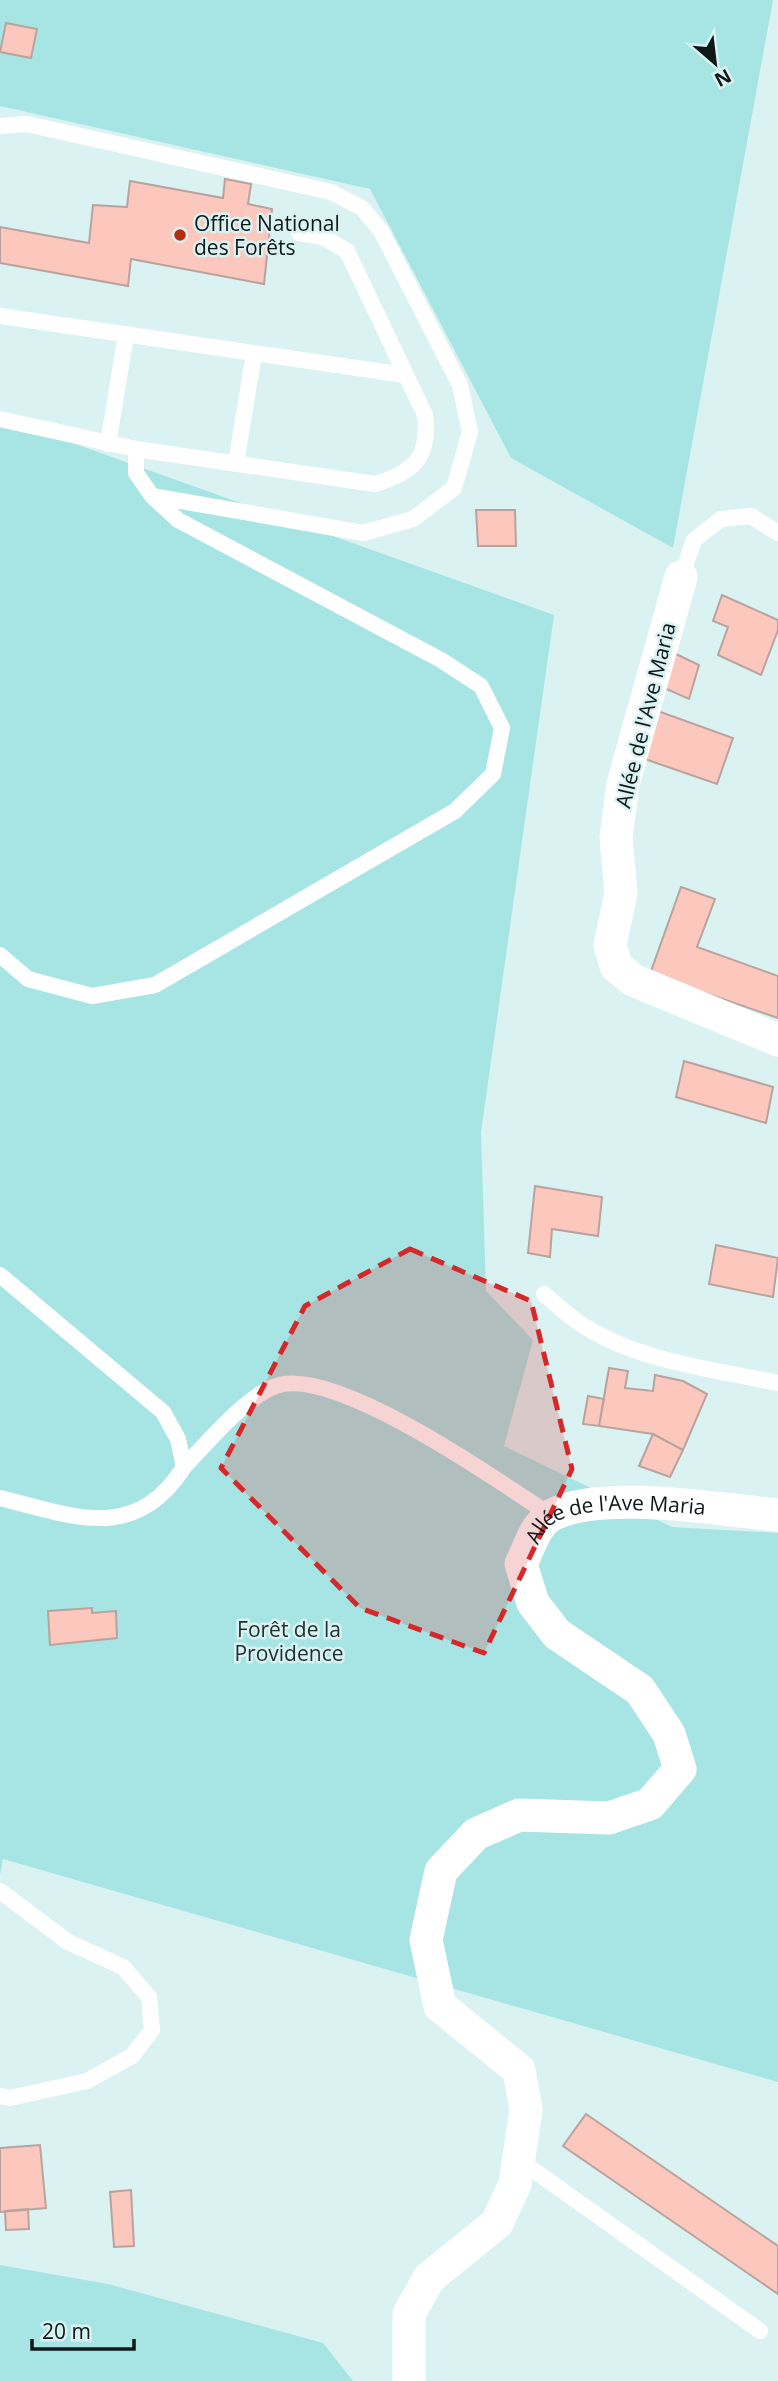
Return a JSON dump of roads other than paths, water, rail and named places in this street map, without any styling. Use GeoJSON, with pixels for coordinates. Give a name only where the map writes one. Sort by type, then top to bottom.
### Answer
{"type":"FeatureCollection","features":[{"type":"Feature","properties":{"kind":"street","name":"Allée de l'Ave Maria"},"geometry":{"type":"LineString","coordinates":[[681,577],[623,784],[616,837],[621,893],[610,945],[616,966],[633,980],[778,1041]]}},
{"type":"Feature","properties":{"kind":"street","name":"Allée de l'Ave Maria"},"geometry":{"type":"LineString","coordinates":[[409,2381],[409,2314],[429,2278],[497,2223],[515,2184],[526,2110],[520,2070],[440,2006],[426,1940],[441,1871],[477,1834],[519,1815],[609,1818],[650,1804],[680,1769],[669,1734],[640,1690],[557,1634],[533,1603],[521,1564],[538,1528],[550,1515],[581,1505],[642,1503],[778,1515]]}},
{"type":"Feature","properties":{"kind":"lane"},"geometry":{"type":"LineString","coordinates":[[0,126],[27,124],[318,188],[331,191],[362,208],[381,231],[460,385],[470,432],[454,488],[413,519],[363,533],[152,496]]}},
{"type":"Feature","properties":{"kind":"lane"},"geometry":{"type":"LineString","coordinates":[[0,419],[136,449],[375,484],[401,476],[418,462],[427,438],[425,415],[346,251],[323,237],[299,233]]}},
{"type":"Feature","properties":{"kind":"lane"},"geometry":{"type":"LineString","coordinates":[[0,316],[405,375]]}},
{"type":"Feature","properties":{"kind":"lane"},"geometry":{"type":"LineString","coordinates":[[108,444],[126,335]]}},
{"type":"Feature","properties":{"kind":"lane"},"geometry":{"type":"LineString","coordinates":[[236,463],[254,354]]}},
{"type":"Feature","properties":{"kind":"lane"},"geometry":{"type":"LineString","coordinates":[[0,955],[28,979],[92,996],[155,985],[454,811],[493,774],[502,728],[481,686],[441,660],[178,520],[152,496],[136,472],[136,449]]}},
{"type":"Feature","properties":{"kind":"lane"},"geometry":{"type":"LineString","coordinates":[[681,577],[694,540],[721,519],[751,516],[778,533]]}},
{"type":"Feature","properties":{"kind":"lane"},"geometry":{"type":"LineString","coordinates":[[0,1275],[163,1412],[178,1439],[184,1467]]}},
{"type":"Feature","properties":{"kind":"lane"},"geometry":{"type":"LineString","coordinates":[[544,1294],[579,1323],[621,1345],[689,1364],[778,1383]]}},
{"type":"Feature","properties":{"kind":"lane"},"geometry":{"type":"LineString","coordinates":[[0,1498],[88,1520],[131,1515],[168,1492],[184,1467],[248,1404],[275,1386],[303,1383],[358,1399],[490,1474],[550,1515]]}},
{"type":"Feature","properties":{"kind":"lane"},"geometry":{"type":"LineString","coordinates":[[0,1891],[68,1942],[123,1967],[149,1997],[152,2030],[132,2056],[87,2081],[10,2098],[0,2096]]}},
{"type":"Feature","properties":{"kind":"lane"},"geometry":{"type":"LineString","coordinates":[[518,2159],[760,2331]]}},
{"type":"Feature","properties":{"kind":"place","name":"Office National des Forêts"},"geometry":{"type":"Point","coordinates":[180,235]}},
{"type":"Feature","properties":{"kind":"park label","name":"Forêt de la Providence"},"geometry":{"type":"Point","coordinates":[289,1641]}}]}
